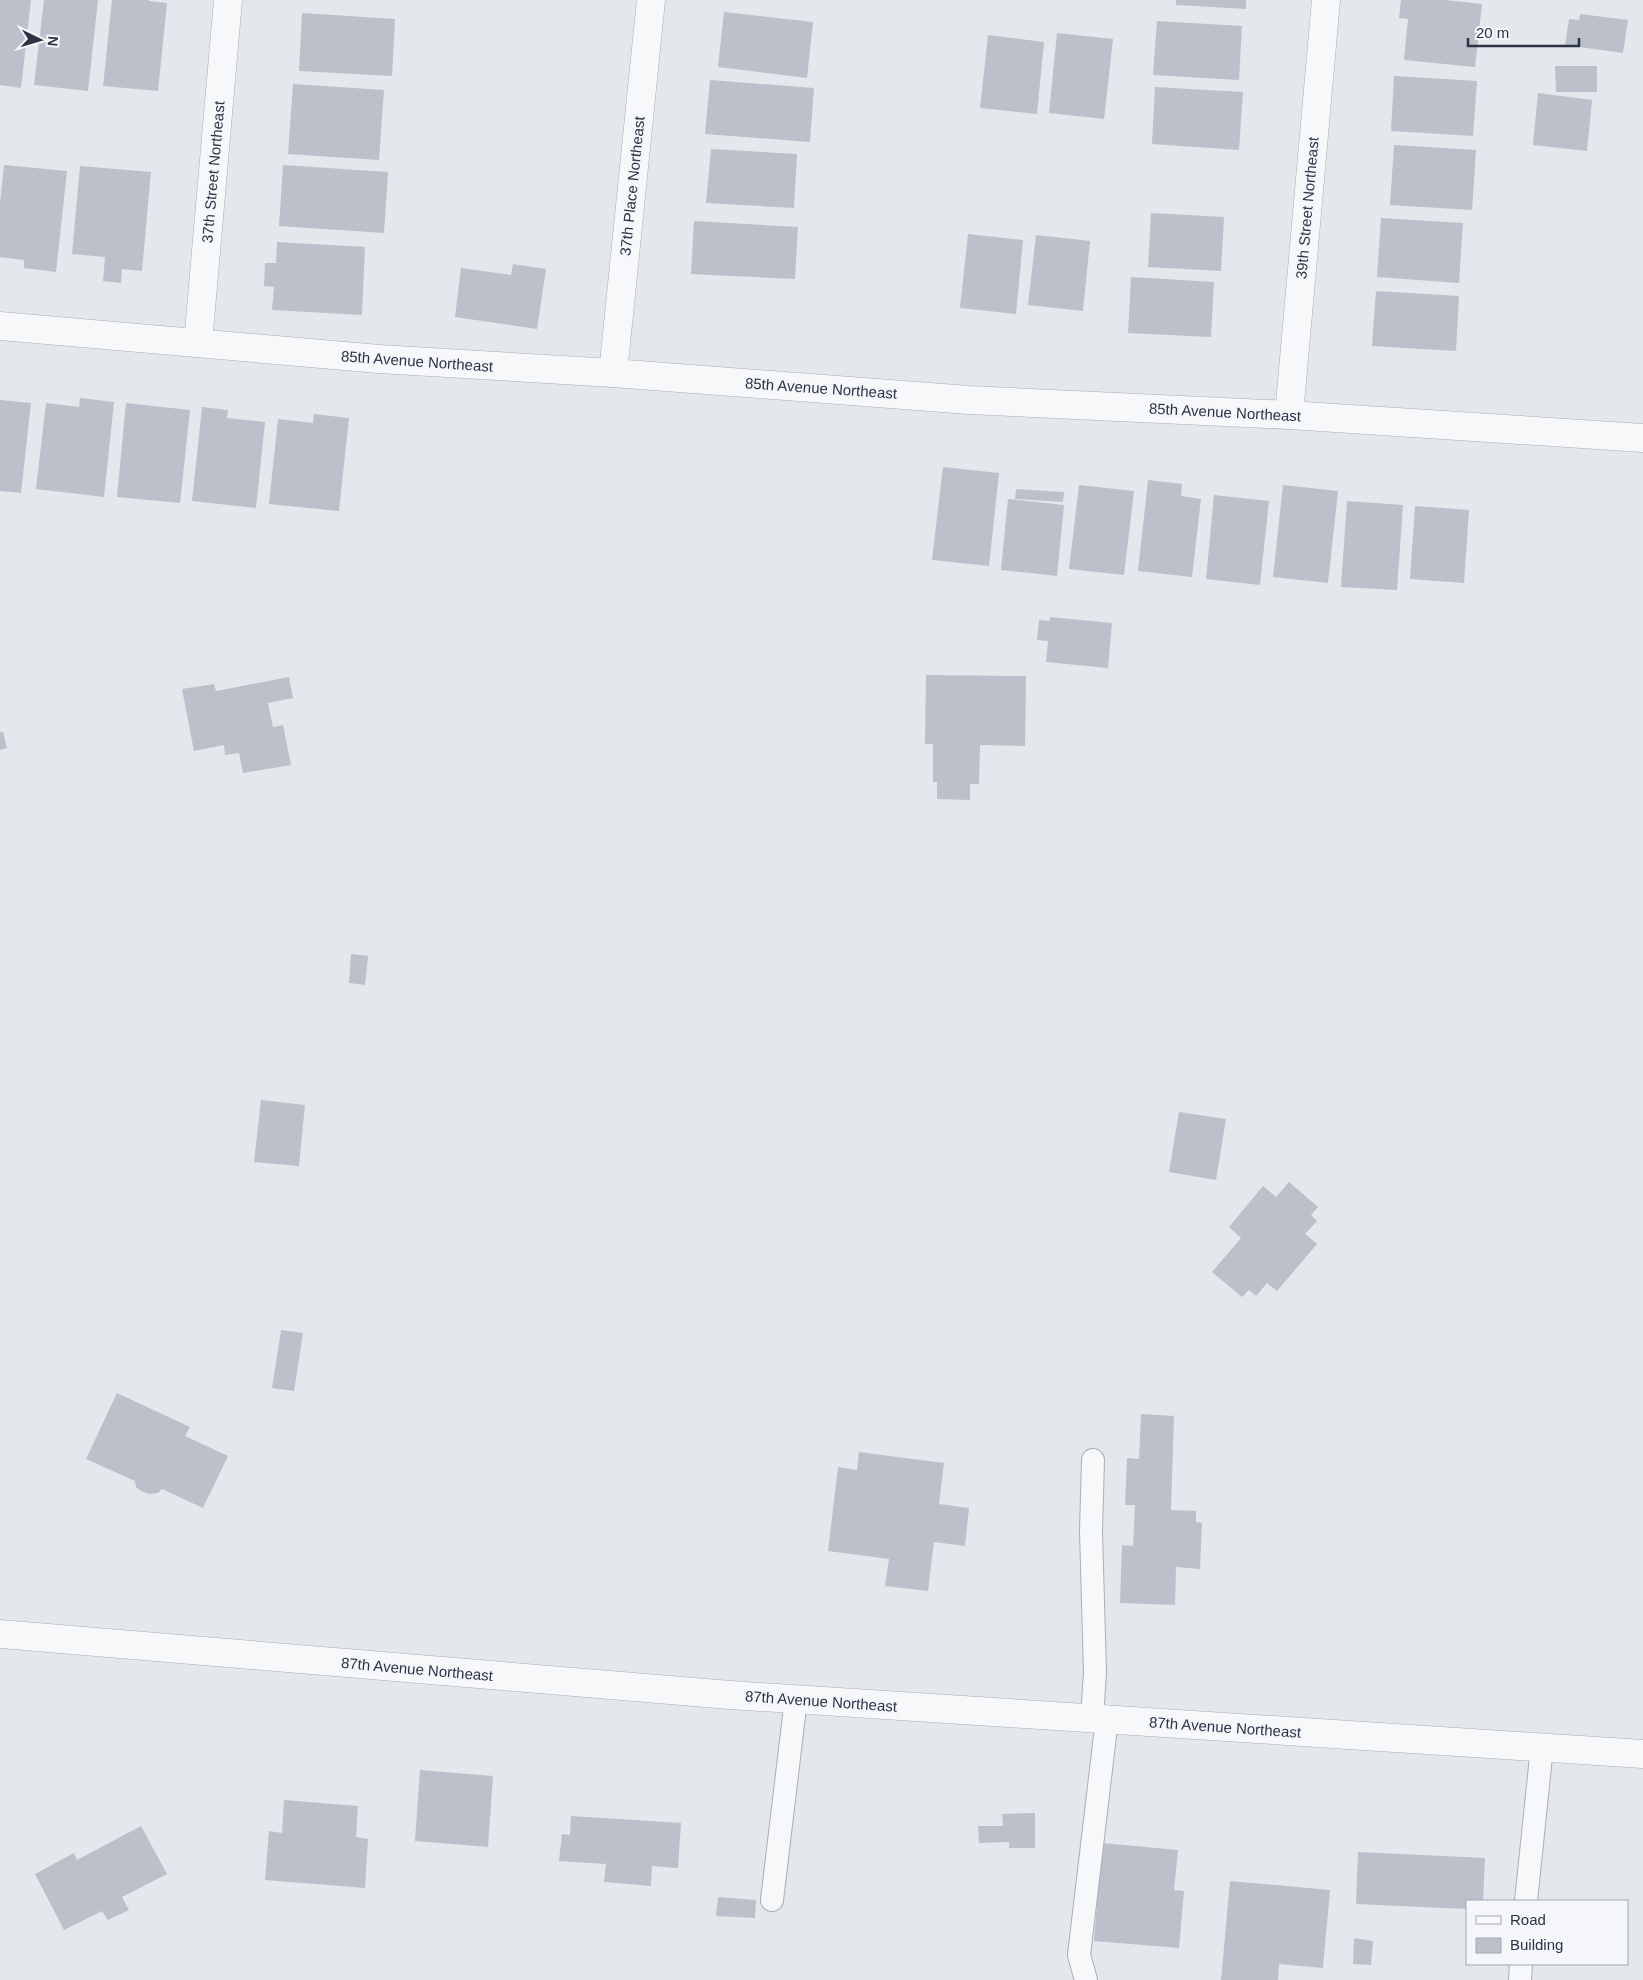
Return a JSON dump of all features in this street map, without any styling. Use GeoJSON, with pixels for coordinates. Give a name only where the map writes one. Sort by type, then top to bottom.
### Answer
{"type":"FeatureCollection","features":[{"type":"Feature","properties":{"kind":"street","name":"37th Street Northeast"},"geometry":{"type":"LineString","coordinates":[[198,343],[228,0]]}},
{"type":"Feature","properties":{"kind":"street","name":"37th Place Northeast"},"geometry":{"type":"LineString","coordinates":[[614,373],[651,0]]}},
{"type":"Feature","properties":{"kind":"street","name":"39th Street Northeast"},"geometry":{"type":"LineString","coordinates":[[1289,415],[1326,0]]}},
{"type":"Feature","properties":{"kind":"street","name":"85th Avenue Northeast"},"geometry":{"type":"LineString","coordinates":[[0,326],[378,359],[614,373],[969,400],[1289,415],[1643,438]]}},
{"type":"Feature","properties":{"kind":"street","name":"87th Avenue Northeast"},"geometry":{"type":"LineString","coordinates":[[0,1634],[796,1699],[1643,1754]]}},
{"type":"Feature","properties":{"kind":"lane"},"geometry":{"type":"LineString","coordinates":[[1086,1980],[1079,1956],[1099,1719],[1095,1672],[1091,1531],[1093,1460]]}},
{"type":"Feature","properties":{"kind":"lane"},"geometry":{"type":"LineString","coordinates":[[772,1900],[796,1699]]}},
{"type":"Feature","properties":{"kind":"lane"},"geometry":{"type":"LineString","coordinates":[[1526,1900],[1542,1747]]}},
{"type":"Feature","properties":{"kind":"lane"},"geometry":{"type":"LineString","coordinates":[[1520,1980],[1521,1965]]}},
{"type":"Feature","properties":{"kind":"building"},"geometry":{"type":"Polygon","coordinates":[[[0,0],[31,0],[21,88],[0,85],[0,0]]]}},
{"type":"Feature","properties":{"kind":"building"},"geometry":{"type":"Polygon","coordinates":[[[44,0],[98,0],[88,91],[34,85],[44,0]]]}},
{"type":"Feature","properties":{"kind":"building"},"geometry":{"type":"Polygon","coordinates":[[[112,0],[149,0],[167,3],[158,91],[103,86],[112,0]]]}},
{"type":"Feature","properties":{"kind":"building"},"geometry":{"type":"Polygon","coordinates":[[[1176,0],[1246,0],[1246,9],[1176,5],[1176,0]]]}},
{"type":"Feature","properties":{"kind":"building"},"geometry":{"type":"Polygon","coordinates":[[[1401,0],[1445,0],[1482,4],[1475,67],[1404,60],[1408,19],[1399,18],[1401,0]]]}},
{"type":"Feature","properties":{"kind":"building"},"geometry":{"type":"Polygon","coordinates":[[[724,12],[813,22],[807,78],[718,67],[724,12]]]}},
{"type":"Feature","properties":{"kind":"building"},"geometry":{"type":"Polygon","coordinates":[[[302,13],[395,19],[392,76],[299,71],[302,13]]]}},
{"type":"Feature","properties":{"kind":"building"},"geometry":{"type":"Polygon","coordinates":[[[1580,14],[1628,20],[1623,53],[1565,45],[1569,19],[1579,20],[1580,14]]]}},
{"type":"Feature","properties":{"kind":"building"},"geometry":{"type":"Polygon","coordinates":[[[1157,21],[1242,26],[1239,80],[1153,75],[1157,21]]]}},
{"type":"Feature","properties":{"kind":"building"},"geometry":{"type":"Polygon","coordinates":[[[1057,33],[1113,39],[1104,119],[1049,113],[1057,33]]]}},
{"type":"Feature","properties":{"kind":"building"},"geometry":{"type":"Polygon","coordinates":[[[988,35],[1044,42],[1037,114],[980,108],[988,35]]]}},
{"type":"Feature","properties":{"kind":"building"},"geometry":{"type":"Polygon","coordinates":[[[1555,66],[1597,66],[1597,92],[1556,92],[1555,66]]]}},
{"type":"Feature","properties":{"kind":"building"},"geometry":{"type":"Polygon","coordinates":[[[1394,76],[1477,81],[1473,136],[1391,131],[1394,76]]]}},
{"type":"Feature","properties":{"kind":"building"},"geometry":{"type":"Polygon","coordinates":[[[710,80],[814,88],[810,142],[705,134],[710,80]]]}},
{"type":"Feature","properties":{"kind":"building"},"geometry":{"type":"Polygon","coordinates":[[[293,84],[384,90],[379,160],[288,154],[293,84]]]}},
{"type":"Feature","properties":{"kind":"building"},"geometry":{"type":"Polygon","coordinates":[[[1155,87],[1243,92],[1239,150],[1152,144],[1155,87]]]}},
{"type":"Feature","properties":{"kind":"building"},"geometry":{"type":"Polygon","coordinates":[[[1538,93],[1592,100],[1587,151],[1533,145],[1538,93]]]}},
{"type":"Feature","properties":{"kind":"building"},"geometry":{"type":"Polygon","coordinates":[[[1394,145],[1476,150],[1472,210],[1390,205],[1394,145]]]}},
{"type":"Feature","properties":{"kind":"building"},"geometry":{"type":"Polygon","coordinates":[[[711,149],[797,154],[794,208],[706,203],[711,149]]]}},
{"type":"Feature","properties":{"kind":"building"},"geometry":{"type":"Polygon","coordinates":[[[4,165],[67,171],[56,272],[24,268],[24,260],[0,257],[0,204],[4,165]]]}},
{"type":"Feature","properties":{"kind":"building"},"geometry":{"type":"Polygon","coordinates":[[[283,165],[388,172],[384,233],[279,226],[283,165]]]}},
{"type":"Feature","properties":{"kind":"building"},"geometry":{"type":"Polygon","coordinates":[[[80,166],[151,172],[142,271],[122,269],[121,283],[103,281],[105,257],[72,254],[80,166]]]}},
{"type":"Feature","properties":{"kind":"building"},"geometry":{"type":"Polygon","coordinates":[[[1151,213],[1224,217],[1221,271],[1148,267],[1151,213]]]}},
{"type":"Feature","properties":{"kind":"building"},"geometry":{"type":"Polygon","coordinates":[[[1381,218],[1463,223],[1459,283],[1377,277],[1381,218]]]}},
{"type":"Feature","properties":{"kind":"building"},"geometry":{"type":"Polygon","coordinates":[[[694,221],[798,227],[795,279],[691,274],[694,221]]]}},
{"type":"Feature","properties":{"kind":"building"},"geometry":{"type":"Polygon","coordinates":[[[968,234],[1023,240],[1016,314],[960,308],[968,234]]]}},
{"type":"Feature","properties":{"kind":"building"},"geometry":{"type":"Polygon","coordinates":[[[1036,235],[1090,241],[1083,311],[1028,305],[1036,235]]]}},
{"type":"Feature","properties":{"kind":"building"},"geometry":{"type":"Polygon","coordinates":[[[277,242],[365,247],[362,315],[272,310],[274,287],[264,286],[265,263],[276,263],[277,242]]]}},
{"type":"Feature","properties":{"kind":"building"},"geometry":{"type":"Polygon","coordinates":[[[513,264],[546,269],[537,329],[455,317],[461,268],[511,275],[513,264]]]}},
{"type":"Feature","properties":{"kind":"building"},"geometry":{"type":"Polygon","coordinates":[[[1131,277],[1214,282],[1211,337],[1128,333],[1131,277]]]}},
{"type":"Feature","properties":{"kind":"building"},"geometry":{"type":"Polygon","coordinates":[[[1376,291],[1459,296],[1456,351],[1372,346],[1376,291]]]}},
{"type":"Feature","properties":{"kind":"building"},"geometry":{"type":"Polygon","coordinates":[[[80,398],[114,402],[104,497],[36,489],[46,403],[79,407],[80,398]]]}},
{"type":"Feature","properties":{"kind":"building"},"geometry":{"type":"Polygon","coordinates":[[[0,400],[31,403],[21,493],[0,491],[0,400]]]}},
{"type":"Feature","properties":{"kind":"building"},"geometry":{"type":"Polygon","coordinates":[[[126,403],[190,410],[180,503],[117,497],[126,403]]]}},
{"type":"Feature","properties":{"kind":"building"},"geometry":{"type":"Polygon","coordinates":[[[202,407],[228,410],[227,418],[265,422],[256,508],[192,501],[202,407]]]}},
{"type":"Feature","properties":{"kind":"building"},"geometry":{"type":"Polygon","coordinates":[[[314,414],[349,418],[339,511],[269,504],[278,419],[313,423],[314,414]]]}},
{"type":"Feature","properties":{"kind":"building"},"geometry":{"type":"Polygon","coordinates":[[[943,467],[999,473],[989,566],[932,560],[943,467]]]}},
{"type":"Feature","properties":{"kind":"building"},"geometry":{"type":"Polygon","coordinates":[[[1148,480],[1182,484],[1181,496],[1201,499],[1192,577],[1138,571],[1148,480]]]}},
{"type":"Feature","properties":{"kind":"building"},"geometry":{"type":"Polygon","coordinates":[[[1079,485],[1134,491],[1124,575],[1069,569],[1079,485]]]}},
{"type":"Feature","properties":{"kind":"building"},"geometry":{"type":"Polygon","coordinates":[[[1283,485],[1338,491],[1328,583],[1273,577],[1283,485]]]}},
{"type":"Feature","properties":{"kind":"building"},"geometry":{"type":"Polygon","coordinates":[[[1016,489],[1064,492],[1063,502],[1015,499],[1016,489]]]}},
{"type":"Feature","properties":{"kind":"building"},"geometry":{"type":"Polygon","coordinates":[[[1214,495],[1269,501],[1260,585],[1206,579],[1214,495]]]}},
{"type":"Feature","properties":{"kind":"building"},"geometry":{"type":"Polygon","coordinates":[[[1008,499],[1064,505],[1057,576],[1001,570],[1008,499]]]}},
{"type":"Feature","properties":{"kind":"building"},"geometry":{"type":"Polygon","coordinates":[[[1347,501],[1403,505],[1397,590],[1341,587],[1347,501]]]}},
{"type":"Feature","properties":{"kind":"building"},"geometry":{"type":"Polygon","coordinates":[[[1415,506],[1469,510],[1464,583],[1410,579],[1415,506]]]}},
{"type":"Feature","properties":{"kind":"building"},"geometry":{"type":"Polygon","coordinates":[[[1050,617],[1112,623],[1108,668],[1046,662],[1048,641],[1037,640],[1039,620],[1050,621],[1050,617]]]}},
{"type":"Feature","properties":{"kind":"building"},"geometry":{"type":"Polygon","coordinates":[[[926,675],[1026,676],[1025,746],[980,745],[979,784],[970,784],[970,800],[937,799],[937,782],[933,782],[933,744],[925,744],[926,675]]]}},
{"type":"Feature","properties":{"kind":"building"},"geometry":{"type":"Polygon","coordinates":[[[289,677],[293,698],[268,703],[273,727],[283,725],[291,765],[243,773],[239,753],[225,755],[224,745],[194,751],[182,689],[214,684],[216,691],[289,677]]]}},
{"type":"Feature","properties":{"kind":"building"},"geometry":{"type":"Polygon","coordinates":[[[0,732],[3,732],[7,748],[0,750],[0,732]]]}},
{"type":"Feature","properties":{"kind":"building"},"geometry":{"type":"Polygon","coordinates":[[[351,954],[368,956],[365,985],[349,983],[351,954]]]}},
{"type":"Feature","properties":{"kind":"building"},"geometry":{"type":"Polygon","coordinates":[[[261,1100],[305,1105],[299,1166],[254,1162],[261,1100]]]}},
{"type":"Feature","properties":{"kind":"building"},"geometry":{"type":"Polygon","coordinates":[[[1179,1112],[1226,1119],[1216,1180],[1169,1172],[1179,1112]]]}},
{"type":"Feature","properties":{"kind":"building"},"geometry":{"type":"Polygon","coordinates":[[[1289,1182],[1318,1207],[1311,1215],[1317,1221],[1305,1234],[1317,1244],[1277,1291],[1267,1283],[1256,1296],[1249,1290],[1242,1297],[1212,1272],[1241,1238],[1229,1227],[1263,1186],[1276,1197],[1289,1182]]]}},
{"type":"Feature","properties":{"kind":"building"},"geometry":{"type":"Polygon","coordinates":[[[281,1330],[303,1333],[294,1391],[272,1388],[281,1330]]]}},
{"type":"Feature","properties":{"kind":"building"},"geometry":{"type":"Polygon","coordinates":[[[117,1393],[190,1427],[185,1436],[228,1456],[203,1508],[162,1489],[158,1493],[149,1494],[141,1491],[136,1487],[135,1481],[86,1459],[117,1393]]]}},
{"type":"Feature","properties":{"kind":"building"},"geometry":{"type":"Polygon","coordinates":[[[1141,1414],[1174,1416],[1171,1510],[1196,1511],[1196,1522],[1202,1523],[1200,1569],[1176,1567],[1175,1605],[1120,1603],[1122,1545],[1133,1546],[1135,1505],[1125,1505],[1127,1458],[1139,1459],[1141,1414]]]}},
{"type":"Feature","properties":{"kind":"building"},"geometry":{"type":"Polygon","coordinates":[[[859,1452],[944,1463],[939,1504],[969,1508],[965,1546],[934,1542],[928,1591],[885,1586],[889,1559],[828,1551],[838,1467],[857,1470],[859,1452]]]}},
{"type":"Feature","properties":{"kind":"building"},"geometry":{"type":"Polygon","coordinates":[[[420,1770],[493,1776],[488,1847],[415,1841],[420,1770]]]}},
{"type":"Feature","properties":{"kind":"building"},"geometry":{"type":"Polygon","coordinates":[[[284,1800],[358,1806],[356,1837],[368,1839],[365,1888],[265,1880],[269,1831],[282,1833],[284,1800]]]}},
{"type":"Feature","properties":{"kind":"building"},"geometry":{"type":"Polygon","coordinates":[[[1035,1813],[1035,1848],[1009,1848],[1009,1842],[979,1843],[978,1826],[1003,1826],[1002,1814],[1035,1813]]]}},
{"type":"Feature","properties":{"kind":"building"},"geometry":{"type":"Polygon","coordinates":[[[571,1816],[681,1823],[678,1868],[652,1866],[651,1886],[604,1882],[606,1864],[559,1861],[562,1834],[570,1835],[571,1816]]]}},
{"type":"Feature","properties":{"kind":"building"},"geometry":{"type":"Polygon","coordinates":[[[141,1826],[167,1874],[122,1897],[129,1910],[108,1920],[102,1911],[64,1930],[35,1874],[74,1853],[77,1860],[141,1826]]]}},
{"type":"Feature","properties":{"kind":"building"},"geometry":{"type":"Polygon","coordinates":[[[1102,1843],[1178,1850],[1174,1890],[1184,1891],[1179,1948],[1094,1941],[1102,1843]]]}},
{"type":"Feature","properties":{"kind":"building"},"geometry":{"type":"Polygon","coordinates":[[[1358,1852],[1485,1858],[1483,1900],[1466,1900],[1466,1909],[1356,1904],[1358,1852]]]}},
{"type":"Feature","properties":{"kind":"building"},"geometry":{"type":"Polygon","coordinates":[[[1230,1881],[1330,1890],[1323,1968],[1279,1964],[1278,1980],[1221,1980],[1230,1881]]]}},
{"type":"Feature","properties":{"kind":"building"},"geometry":{"type":"Polygon","coordinates":[[[718,1897],[756,1900],[755,1918],[716,1916],[718,1897]]]}},
{"type":"Feature","properties":{"kind":"building"},"geometry":{"type":"Polygon","coordinates":[[[1354,1938],[1373,1941],[1371,1965],[1353,1964],[1354,1938]]]}}]}
